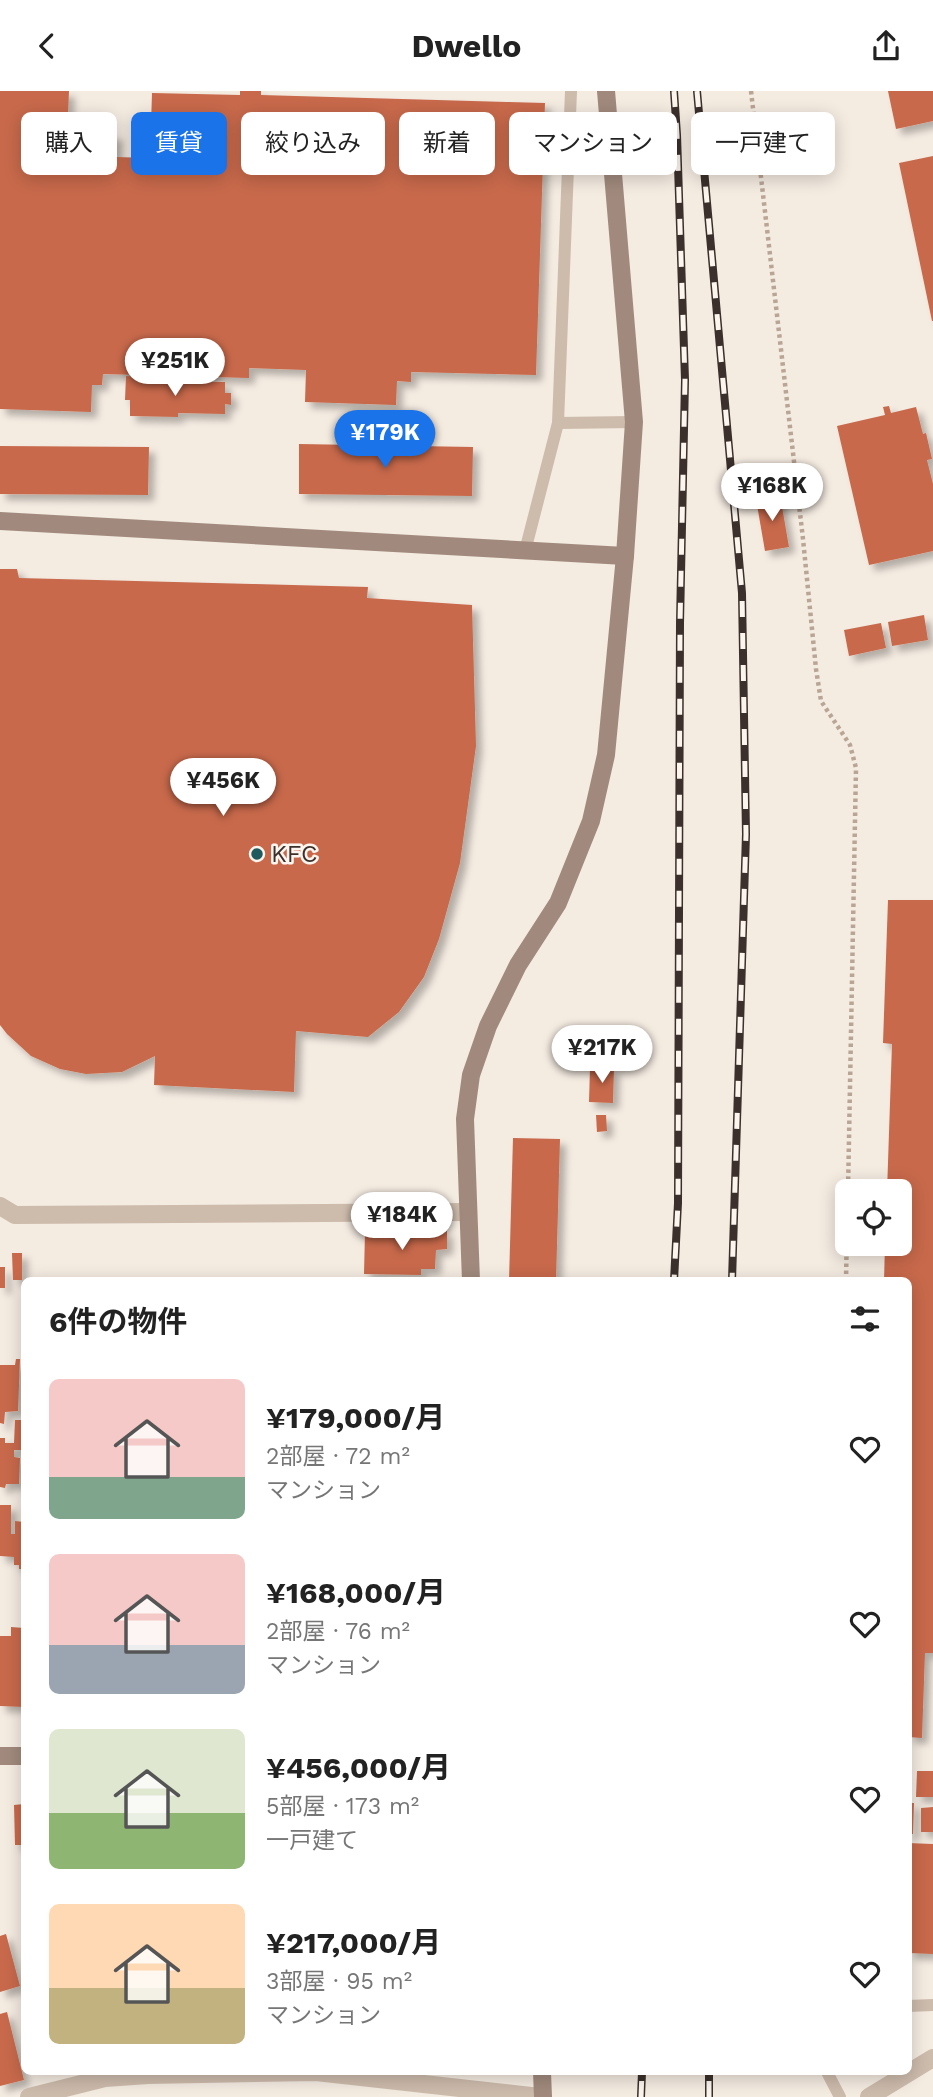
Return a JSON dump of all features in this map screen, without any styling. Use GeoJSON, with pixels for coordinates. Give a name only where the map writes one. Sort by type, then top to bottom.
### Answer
{"type":"FeatureCollection","features":[{"type":"Feature","properties":{"kind":"street"},"geometry":{"type":"LineString","coordinates":[[471,1277],[465,1119],[471,1075],[488,1027],[518,965],[558,904],[591,821],[606,755],[625,556],[634,422],[606,91]]}},
{"type":"Feature","properties":{"kind":"street"},"geometry":{"type":"LineString","coordinates":[[0,521],[625,556]]}},
{"type":"Feature","properties":{"kind":"street"},"geometry":{"type":"LineString","coordinates":[[0,1206],[15,1215],[467,1212]]}},
{"type":"Feature","properties":{"kind":"street"},"geometry":{"type":"LineString","coordinates":[[0,1756],[21,1756]]}},
{"type":"Feature","properties":{"kind":"street"},"geometry":{"type":"LineString","coordinates":[[912,2071],[933,2058]]}},
{"type":"Feature","properties":{"kind":"street"},"geometry":{"type":"LineString","coordinates":[[29,2097],[105,2078],[148,2075]]}},
{"type":"Feature","properties":{"kind":"street"},"geometry":{"type":"LineString","coordinates":[[343,2075],[542,2097],[542,2075]]}},
{"type":"Feature","properties":{"kind":"street"},"geometry":{"type":"LineString","coordinates":[[869,2097],[905,2075]]}},
{"type":"Feature","properties":{"kind":"lane"},"geometry":{"type":"LineString","coordinates":[[525,551],[558,423],[571,91]]}},
{"type":"Feature","properties":{"kind":"lane"},"geometry":{"type":"LineString","coordinates":[[558,423],[634,422]]}},
{"type":"Feature","properties":{"kind":"lane"},"geometry":{"type":"LineString","coordinates":[[912,2006],[933,2005]]}},
{"type":"Feature","properties":{"kind":"lane"},"geometry":{"type":"LineString","coordinates":[[828,2075],[839,2097]]}},
{"type":"Feature","properties":{"kind":"path"},"geometry":{"type":"LineString","coordinates":[[751,91],[816,669],[821,701],[850,745],[856,768],[848,1179]]}},
{"type":"Feature","properties":{"kind":"path"},"geometry":{"type":"LineString","coordinates":[[846,1256],[846,1277]]}},
{"type":"Feature","properties":{"kind":"building"},"geometry":{"type":"Polygon","coordinates":[[[0,91],[69,91],[68,112],[21,112],[21,175],[117,175],[117,157],[131,157],[131,175],[227,175],[227,112],[151,112],[152,93],[240,95],[240,91],[261,91],[261,95],[545,103],[545,112],[509,112],[509,175],[543,175],[536,375],[411,372],[411,382],[397,381],[396,405],[305,402],[306,370],[249,368],[249,378],[103,374],[102,385],[92,385],[91,412],[0,409],[0,91]]]}},
{"type":"Feature","properties":{"kind":"building"},"geometry":{"type":"Polygon","coordinates":[[[888,91],[933,91],[933,121],[896,129],[888,91]]]}},
{"type":"Feature","properties":{"kind":"building"},"geometry":{"type":"Polygon","coordinates":[[[933,156],[933,321],[932,321],[899,163],[933,156]]]}},
{"type":"Feature","properties":{"kind":"building"},"geometry":{"type":"Polygon","coordinates":[[[126,376],[142,377],[142,381],[225,382],[225,393],[231,393],[231,405],[225,404],[225,414],[130,416],[130,400],[125,400],[126,376]]]}},
{"type":"Feature","properties":{"kind":"building"},"geometry":{"type":"Polygon","coordinates":[[[889,406],[891,413],[916,407],[923,434],[926,433],[932,459],[927,460],[933,484],[933,551],[869,565],[837,426],[885,415],[883,407],[889,406]]]}},
{"type":"Feature","properties":{"kind":"building"},"geometry":{"type":"Polygon","coordinates":[[[299,444],[473,447],[472,496],[299,494],[299,444]]]}},
{"type":"Feature","properties":{"kind":"building"},"geometry":{"type":"Polygon","coordinates":[[[0,446],[149,447],[148,495],[0,494],[0,446]]]}},
{"type":"Feature","properties":{"kind":"building"},"geometry":{"type":"Polygon","coordinates":[[[780,495],[789,547],[765,551],[756,499],[780,495]]]}},
{"type":"Feature","properties":{"kind":"building"},"geometry":{"type":"Polygon","coordinates":[[[0,569],[17,569],[19,578],[368,587],[367,598],[472,605],[476,746],[460,863],[439,939],[424,977],[399,1012],[368,1037],[296,1031],[294,1092],[154,1085],[155,1056],[122,1072],[86,1074],[60,1069],[31,1056],[0,1025],[0,569]]]}},
{"type":"Feature","properties":{"kind":"building"},"geometry":{"type":"Polygon","coordinates":[[[924,615],[928,640],[892,646],[888,622],[924,615]]]}},
{"type":"Feature","properties":{"kind":"building"},"geometry":{"type":"Polygon","coordinates":[[[881,623],[886,648],[849,656],[844,630],[881,623]]]}},
{"type":"Feature","properties":{"kind":"building"},"geometry":{"type":"Polygon","coordinates":[[[888,900],[933,900],[933,1653],[925,1653],[922,1738],[912,1737],[912,1277],[884,1277],[885,1256],[912,1256],[912,1179],[887,1179],[892,1044],[883,1043],[888,900]]]}},
{"type":"Feature","properties":{"kind":"building"},"geometry":{"type":"Polygon","coordinates":[[[590,1068],[614,1068],[613,1103],[589,1102],[590,1068]]]}},
{"type":"Feature","properties":{"kind":"building"},"geometry":{"type":"Polygon","coordinates":[[[596,1115],[606,1115],[607,1131],[597,1132],[596,1115]]]}},
{"type":"Feature","properties":{"kind":"building"},"geometry":{"type":"Polygon","coordinates":[[[513,1138],[560,1139],[556,1277],[509,1277],[513,1138]]]}},
{"type":"Feature","properties":{"kind":"building"},"geometry":{"type":"Polygon","coordinates":[[[417,1230],[447,1231],[447,1249],[436,1250],[435,1269],[421,1269],[421,1275],[364,1274],[365,1232],[417,1233],[417,1230]]]}},
{"type":"Feature","properties":{"kind":"building"},"geometry":{"type":"Polygon","coordinates":[[[12,1253],[22,1253],[21,1280],[13,1280],[12,1253]]]}},
{"type":"Feature","properties":{"kind":"building"},"geometry":{"type":"Polygon","coordinates":[[[0,1267],[5,1267],[5,1288],[0,1288],[0,1267]]]}},
{"type":"Feature","properties":{"kind":"building"},"geometry":{"type":"Polygon","coordinates":[[[16,1359],[20,1359],[18,1411],[5,1412],[4,1424],[0,1423],[0,1365],[15,1365],[16,1359]]]}},
{"type":"Feature","properties":{"kind":"building"},"geometry":{"type":"Polygon","coordinates":[[[15,1420],[21,1420],[21,1450],[14,1450],[14,1457],[20,1458],[19,1484],[0,1487],[0,1438],[5,1438],[5,1443],[14,1443],[15,1420]]]}},
{"type":"Feature","properties":{"kind":"building"},"geometry":{"type":"Polygon","coordinates":[[[0,1505],[11,1505],[11,1534],[15,1534],[15,1521],[21,1522],[21,1569],[19,1565],[14,1565],[14,1557],[0,1556],[0,1505]]]}},
{"type":"Feature","properties":{"kind":"building"},"geometry":{"type":"Polygon","coordinates":[[[11,1627],[21,1628],[21,1707],[0,1706],[0,1636],[11,1636],[11,1627]]]}},
{"type":"Feature","properties":{"kind":"building"},"geometry":{"type":"Polygon","coordinates":[[[917,1771],[933,1771],[933,1797],[916,1797],[917,1771]]]}},
{"type":"Feature","properties":{"kind":"building"},"geometry":{"type":"Polygon","coordinates":[[[912,1803],[914,1803],[913,1834],[912,1803]]]}},
{"type":"Feature","properties":{"kind":"building"},"geometry":{"type":"Polygon","coordinates":[[[21,1804],[21,1845],[15,1845],[14,1805],[21,1804]]]}},
{"type":"Feature","properties":{"kind":"building"},"geometry":{"type":"Polygon","coordinates":[[[933,1807],[933,1832],[921,1832],[921,1808],[933,1807]]]}},
{"type":"Feature","properties":{"kind":"building"},"geometry":{"type":"Polygon","coordinates":[[[912,1843],[933,1844],[933,1954],[912,1953],[912,1843]]]}},
{"type":"Feature","properties":{"kind":"building"},"geometry":{"type":"Polygon","coordinates":[[[6,1934],[20,1986],[0,1992],[0,1936],[6,1934]]]}},
{"type":"Feature","properties":{"kind":"building"},"geometry":{"type":"Polygon","coordinates":[[[7,2012],[24,2080],[0,2086],[0,2014],[7,2012]]]}},
{"type":"Feature","properties":{"kind":"railway"},"geometry":{"type":"LineString","coordinates":[[674,91],[685,380],[680,623],[678,1203],[674,1277]]}},
{"type":"Feature","properties":{"kind":"railway"},"geometry":{"type":"LineString","coordinates":[[697,91],[742,593],[746,834],[732,1277]]}},
{"type":"Feature","properties":{"kind":"railway"},"geometry":{"type":"LineString","coordinates":[[641,2097],[642,2075]]}},
{"type":"Feature","properties":{"kind":"railway"},"geometry":{"type":"LineString","coordinates":[[709,2075],[709,2097]]}},
{"type":"Feature","properties":{"kind":"place","name":"KFC"},"geometry":{"type":"Point","coordinates":[257,854]}}]}
